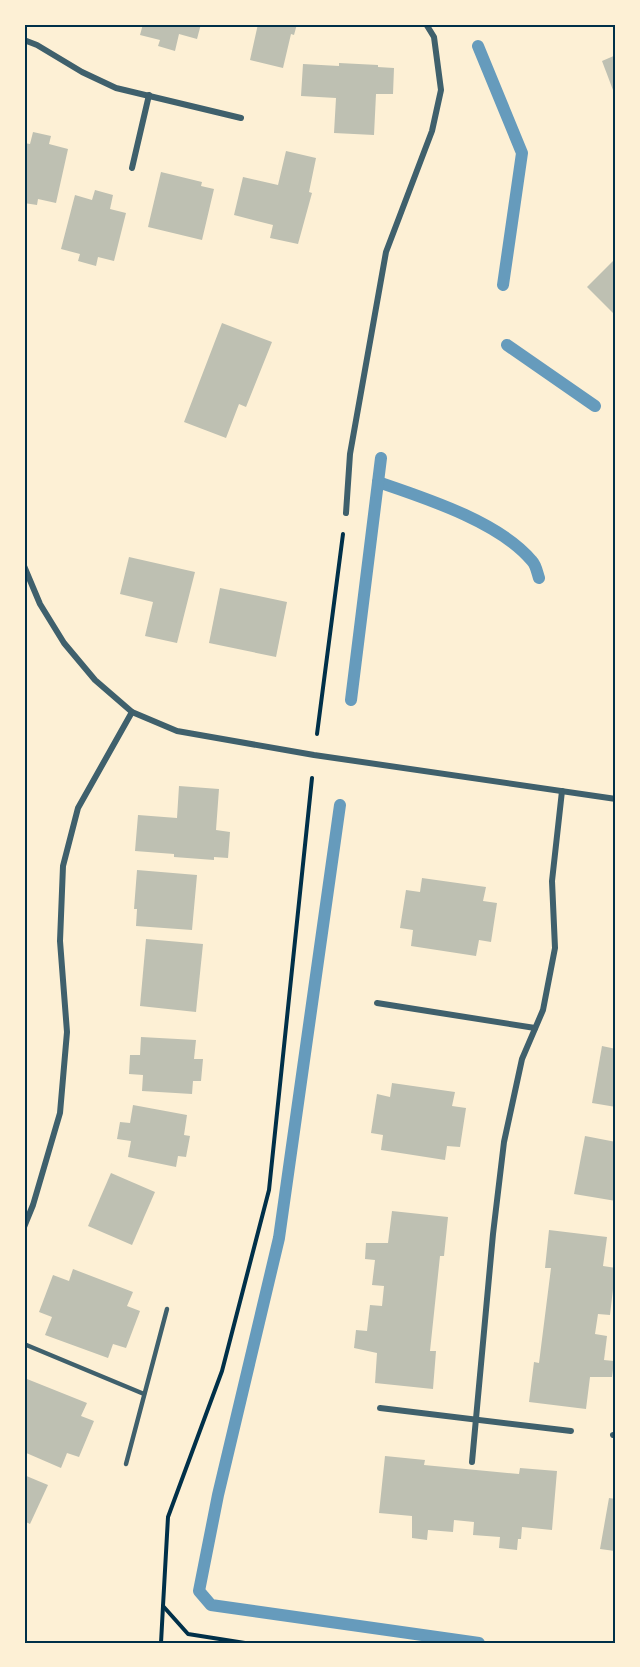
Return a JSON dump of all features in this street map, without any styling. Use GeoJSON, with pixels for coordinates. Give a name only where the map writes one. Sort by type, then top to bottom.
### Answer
{"type":"FeatureCollection","features":[{"type":"Feature","properties":{"kind":"street"},"geometry":{"type":"LineString","coordinates":[[346,513],[350,454],[386,252],[432,131],[441,90],[434,37],[426,24]]}},
{"type":"Feature","properties":{"kind":"street"},"geometry":{"type":"LineString","coordinates":[[24,40],[38,45],[82,72],[116,88],[241,118]]}},
{"type":"Feature","properties":{"kind":"street"},"geometry":{"type":"LineString","coordinates":[[132,168],[149,95]]}},
{"type":"Feature","properties":{"kind":"street"},"geometry":{"type":"LineString","coordinates":[[24,566],[40,604],[64,643],[95,680],[132,712],[177,731],[314,755],[616,799]]}},
{"type":"Feature","properties":{"kind":"street"},"geometry":{"type":"LineString","coordinates":[[24,1227],[33,1205],[60,1113],[67,1032],[60,941],[63,866],[78,808],[132,712]]}},
{"type":"Feature","properties":{"kind":"street"},"geometry":{"type":"LineString","coordinates":[[472,1462],[504,1142],[522,1059],[543,1010],[555,948],[552,881],[562,791]]}},
{"type":"Feature","properties":{"kind":"street"},"geometry":{"type":"LineString","coordinates":[[377,1003],[535,1028]]}},
{"type":"Feature","properties":{"kind":"street"},"geometry":{"type":"LineString","coordinates":[[380,1408],[571,1431]]}},
{"type":"Feature","properties":{"kind":"lane"},"geometry":{"type":"LineString","coordinates":[[126,1464],[167,1309]]}},
{"type":"Feature","properties":{"kind":"lane"},"geometry":{"type":"LineString","coordinates":[[24,1344],[144,1394]]}},
{"type":"Feature","properties":{"kind":"path"},"geometry":{"type":"LineString","coordinates":[[161,1643],[168,1517],[222,1371],[269,1190],[314,755],[346,513]]}},
{"type":"Feature","properties":{"kind":"path"},"geometry":{"type":"LineString","coordinates":[[163,1606],[188,1634],[245,1643]]}},
{"type":"Feature","properties":{"kind":"building"},"geometry":{"type":"Polygon","coordinates":[[[143,24],[201,24],[197,39],[179,34],[175,51],[158,46],[160,40],[140,35],[143,24]]]}},
{"type":"Feature","properties":{"kind":"building"},"geometry":{"type":"Polygon","coordinates":[[[258,24],[297,24],[294,35],[291,34],[283,68],[250,60],[258,24]]]}},
{"type":"Feature","properties":{"kind":"building"},"geometry":{"type":"Polygon","coordinates":[[[616,55],[616,98],[602,61],[616,55]]]}},
{"type":"Feature","properties":{"kind":"building"},"geometry":{"type":"Polygon","coordinates":[[[339,63],[394,68],[393,94],[376,94],[374,135],[334,133],[336,98],[301,96],[303,64],[339,66],[339,63]]]}},
{"type":"Feature","properties":{"kind":"building"},"geometry":{"type":"Polygon","coordinates":[[[33,132],[51,136],[49,144],[68,149],[56,203],[38,199],[37,205],[24,203],[24,143],[30,144],[33,132]]]}},
{"type":"Feature","properties":{"kind":"building"},"geometry":{"type":"Polygon","coordinates":[[[286,151],[316,158],[309,192],[312,193],[298,244],[270,238],[273,225],[234,215],[243,177],[278,185],[286,151]]]}},
{"type":"Feature","properties":{"kind":"building"},"geometry":{"type":"Polygon","coordinates":[[[161,172],[202,182],[201,186],[214,189],[202,240],[148,227],[161,172]]]}},
{"type":"Feature","properties":{"kind":"building"},"geometry":{"type":"Polygon","coordinates":[[[95,190],[113,195],[110,209],[126,213],[114,261],[98,257],[96,266],[78,261],[80,254],[61,249],[75,195],[92,200],[95,190]]]}},
{"type":"Feature","properties":{"kind":"building"},"geometry":{"type":"Polygon","coordinates":[[[616,258],[616,316],[587,287],[616,258]]]}},
{"type":"Feature","properties":{"kind":"building"},"geometry":{"type":"Polygon","coordinates":[[[222,323],[272,342],[246,407],[239,404],[226,438],[184,422],[222,323]]]}},
{"type":"Feature","properties":{"kind":"building"},"geometry":{"type":"Polygon","coordinates":[[[129,557],[195,572],[177,643],[145,636],[153,602],[120,594],[129,557]]]}},
{"type":"Feature","properties":{"kind":"building"},"geometry":{"type":"Polygon","coordinates":[[[220,588],[287,602],[276,657],[209,643],[220,588]]]}},
{"type":"Feature","properties":{"kind":"building"},"geometry":{"type":"Polygon","coordinates":[[[179,786],[219,789],[216,830],[230,832],[228,858],[214,857],[214,860],[174,857],[174,854],[135,851],[138,815],[177,818],[179,786]]]}},
{"type":"Feature","properties":{"kind":"building"},"geometry":{"type":"Polygon","coordinates":[[[137,870],[197,875],[192,930],[136,926],[137,909],[134,909],[137,870]]]}},
{"type":"Feature","properties":{"kind":"building"},"geometry":{"type":"Polygon","coordinates":[[[422,878],[486,887],[483,901],[497,903],[491,942],[479,940],[476,956],[411,946],[413,930],[400,928],[406,890],[420,892],[422,878]]]}},
{"type":"Feature","properties":{"kind":"building"},"geometry":{"type":"Polygon","coordinates":[[[613,879],[616,879],[616,902],[613,902],[613,879]]]}},
{"type":"Feature","properties":{"kind":"building"},"geometry":{"type":"Polygon","coordinates":[[[146,939],[203,944],[196,1012],[140,1006],[146,939]]]}},
{"type":"Feature","properties":{"kind":"building"},"geometry":{"type":"Polygon","coordinates":[[[141,1037],[196,1040],[194,1059],[203,1059],[201,1081],[193,1081],[192,1094],[142,1091],[143,1075],[129,1074],[130,1055],[140,1055],[141,1037]]]}},
{"type":"Feature","properties":{"kind":"building"},"geometry":{"type":"Polygon","coordinates":[[[602,1046],[616,1049],[616,1107],[592,1103],[602,1046]]]}},
{"type":"Feature","properties":{"kind":"building"},"geometry":{"type":"Polygon","coordinates":[[[392,1083],[455,1092],[452,1106],[466,1108],[460,1147],[447,1146],[445,1160],[381,1150],[383,1135],[371,1133],[377,1094],[390,1097],[392,1083]]]}},
{"type":"Feature","properties":{"kind":"building"},"geometry":{"type":"Polygon","coordinates":[[[133,1105],[187,1115],[184,1135],[190,1136],[186,1157],[178,1156],[176,1167],[128,1157],[131,1141],[117,1139],[120,1122],[130,1123],[133,1105]]]}},
{"type":"Feature","properties":{"kind":"building"},"geometry":{"type":"Polygon","coordinates":[[[585,1136],[616,1142],[616,1201],[574,1194],[585,1136]]]}},
{"type":"Feature","properties":{"kind":"building"},"geometry":{"type":"Polygon","coordinates":[[[111,1173],[155,1192],[132,1245],[88,1226],[111,1173]]]}},
{"type":"Feature","properties":{"kind":"building"},"geometry":{"type":"Polygon","coordinates":[[[392,1211],[448,1217],[444,1256],[440,1256],[430,1351],[436,1351],[433,1389],[375,1383],[377,1353],[354,1348],[356,1330],[367,1331],[370,1305],[382,1306],[384,1286],[372,1285],[375,1260],[365,1259],[366,1243],[388,1243],[392,1211]]]}},
{"type":"Feature","properties":{"kind":"building"},"geometry":{"type":"Polygon","coordinates":[[[549,1230],[607,1237],[603,1266],[616,1268],[616,1289],[613,1289],[610,1315],[598,1314],[595,1334],[607,1336],[604,1360],[614,1361],[612,1377],[590,1377],[586,1409],[529,1402],[534,1362],[539,1363],[551,1268],[545,1268],[549,1230]]]}},
{"type":"Feature","properties":{"kind":"building"},"geometry":{"type":"Polygon","coordinates":[[[73,1269],[133,1292],[127,1306],[140,1311],[126,1348],[113,1344],[108,1358],[45,1335],[52,1317],[39,1312],[53,1275],[69,1281],[73,1269]]]}},
{"type":"Feature","properties":{"kind":"building"},"geometry":{"type":"Polygon","coordinates":[[[27,1379],[87,1403],[81,1416],[94,1421],[79,1457],[67,1453],[61,1468],[24,1452],[24,1386],[27,1379]]]}},
{"type":"Feature","properties":{"kind":"building"},"geometry":{"type":"Polygon","coordinates":[[[385,1456],[425,1460],[424,1465],[519,1474],[520,1468],[557,1471],[552,1530],[522,1527],[517,1550],[499,1548],[500,1537],[473,1535],[474,1522],[454,1520],[453,1532],[428,1530],[427,1540],[412,1538],[412,1516],[379,1513],[385,1456]]]}},
{"type":"Feature","properties":{"kind":"building"},"geometry":{"type":"Polygon","coordinates":[[[24,1475],[48,1485],[30,1524],[24,1521],[24,1475]]]}},
{"type":"Feature","properties":{"kind":"building"},"geometry":{"type":"Polygon","coordinates":[[[609,1498],[616,1499],[616,1562],[613,1562],[615,1551],[600,1549],[609,1498]]]}},
{"type":"Feature","properties":{"kind":"waterway"},"geometry":{"type":"LineString","coordinates":[[478,46],[522,153],[503,285]]}},
{"type":"Feature","properties":{"kind":"waterway"},"geometry":{"type":"LineString","coordinates":[[507,345],[595,406]]}},
{"type":"Feature","properties":{"kind":"waterway"},"geometry":{"type":"LineString","coordinates":[[351,700],[381,458]]}},
{"type":"Feature","properties":{"kind":"waterway"},"geometry":{"type":"LineString","coordinates":[[378,482],[461,513],[501,534],[532,561],[539,578]]}},
{"type":"Feature","properties":{"kind":"waterway"},"geometry":{"type":"LineString","coordinates":[[340,805],[279,1238],[218,1495],[199,1591],[211,1605],[479,1643]]}}]}
